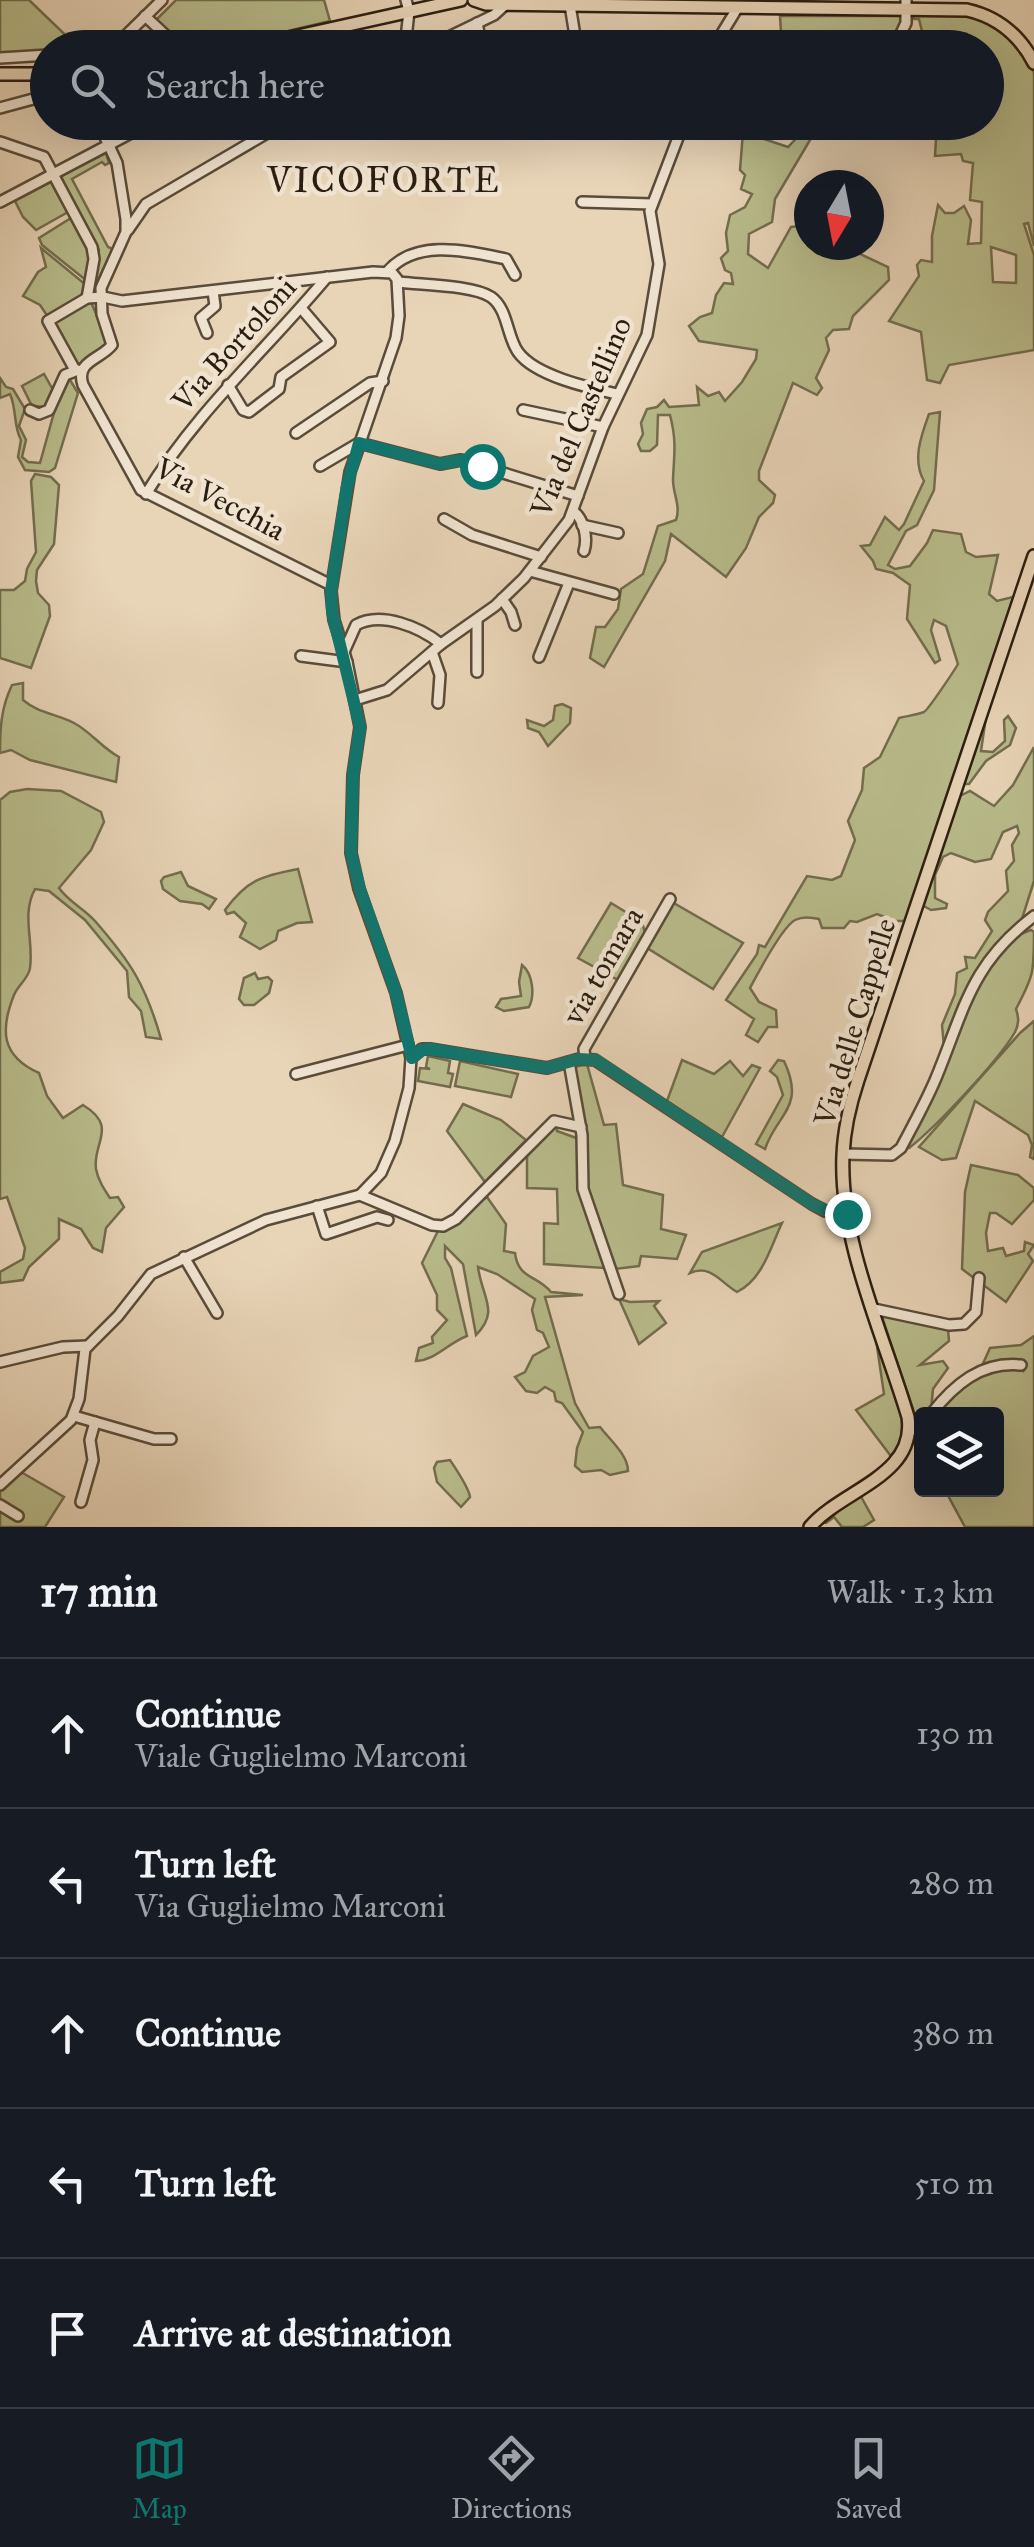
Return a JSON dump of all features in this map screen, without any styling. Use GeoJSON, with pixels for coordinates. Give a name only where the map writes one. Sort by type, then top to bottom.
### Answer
{"type":"FeatureCollection","features":[{"type":"Feature","properties":{"kind":"main road"},"geometry":{"type":"LineString","coordinates":[[315,30],[408,5],[461,0]]}},
{"type":"Feature","properties":{"kind":"main road"},"geometry":{"type":"LineString","coordinates":[[474,0],[505,5],[570,6],[906,4],[968,10],[987,16],[1014,34],[1034,63]]}},
{"type":"Feature","properties":{"kind":"main road"},"geometry":{"type":"LineString","coordinates":[[0,74],[30,74]]}},
{"type":"Feature","properties":{"kind":"main road","name":"Via delle Cappelle"},"geometry":{"type":"LineString","coordinates":[[914,1427],[847,1214],[843,1154],[858,1080],[1034,556]]}},
{"type":"Feature","properties":{"kind":"main road","name":"Via delle Cappelle"},"geometry":{"type":"LineString","coordinates":[[810,1527],[829,1508],[893,1465],[914,1431]]}},
{"type":"Feature","properties":{"kind":"street"},"geometry":{"type":"LineString","coordinates":[[131,30],[162,0]]}},
{"type":"Feature","properties":{"kind":"street"},"geometry":{"type":"LineString","coordinates":[[903,30],[906,4]]}},
{"type":"Feature","properties":{"kind":"street"},"geometry":{"type":"LineString","coordinates":[[406,30],[408,5]]}},
{"type":"Feature","properties":{"kind":"street"},"geometry":{"type":"LineString","coordinates":[[463,30],[498,13],[505,5]]}},
{"type":"Feature","properties":{"kind":"street"},"geometry":{"type":"LineString","coordinates":[[570,6],[575,30]]}},
{"type":"Feature","properties":{"kind":"street"},"geometry":{"type":"LineString","coordinates":[[724,30],[738,7]]}},
{"type":"Feature","properties":{"kind":"street"},"geometry":{"type":"LineString","coordinates":[[145,16],[157,30]]}},
{"type":"Feature","properties":{"kind":"street"},"geometry":{"type":"LineString","coordinates":[[478,23],[479,30]]}},
{"type":"Feature","properties":{"kind":"street"},"geometry":{"type":"LineString","coordinates":[[0,58],[30,56]]}},
{"type":"Feature","properties":{"kind":"street"},"geometry":{"type":"LineString","coordinates":[[0,108],[30,100]]}},
{"type":"Feature","properties":{"kind":"street"},"geometry":{"type":"LineString","coordinates":[[106,140],[117,164],[126,232]]}},
{"type":"Feature","properties":{"kind":"street"},"geometry":{"type":"LineString","coordinates":[[0,202],[120,140]]}},
{"type":"Feature","properties":{"kind":"street"},"geometry":{"type":"LineString","coordinates":[[30,410],[39,414],[50,410],[62,379],[112,345],[102,314],[103,281],[126,232],[146,204],[255,140]]}},
{"type":"Feature","properties":{"kind":"street","name":"Via del Castellino"},"geometry":{"type":"LineString","coordinates":[[356,701],[386,690],[441,644],[477,621],[530,571],[574,511],[603,426],[644,342],[655,298],[658,264],[650,218],[652,204],[679,140]]}},
{"type":"Feature","properties":{"kind":"street"},"geometry":{"type":"LineString","coordinates":[[0,142],[44,157],[93,252],[87,298],[122,302],[387,272],[407,254],[441,250],[506,260],[515,276]]}},
{"type":"Feature","properties":{"kind":"street"},"geometry":{"type":"LineString","coordinates":[[582,202],[652,204]]}},
{"type":"Feature","properties":{"kind":"street"},"geometry":{"type":"LineString","coordinates":[[387,272],[399,282],[487,295],[498,305],[516,348],[525,359],[570,382],[617,394]]}},
{"type":"Feature","properties":{"kind":"street","name":"Via Bortoloni"},"geometry":{"type":"LineString","coordinates":[[146,494],[170,456],[228,385],[327,277]]}},
{"type":"Feature","properties":{"kind":"street"},"geometry":{"type":"LineString","coordinates":[[360,1195],[377,1178],[390,1154],[406,1102],[412,1058],[396,993],[351,853],[353,775],[361,736],[346,657],[332,612],[331,585],[347,486],[397,330],[399,282]]}},
{"type":"Feature","properties":{"kind":"street"},"geometry":{"type":"LineString","coordinates":[[208,333],[200,318],[215,306],[213,291]]}},
{"type":"Feature","properties":{"kind":"street","name":"Via Vecchia"},"geometry":{"type":"LineString","coordinates":[[87,298],[48,322],[78,370],[82,385],[136,484],[146,494],[331,585]]}},
{"type":"Feature","properties":{"kind":"street"},"geometry":{"type":"LineString","coordinates":[[228,385],[243,410],[250,412],[279,389],[281,378],[330,342],[301,308]]}},
{"type":"Feature","properties":{"kind":"street"},"geometry":{"type":"LineString","coordinates":[[296,434],[370,383],[383,381]]}},
{"type":"Feature","properties":{"kind":"street"},"geometry":{"type":"LineString","coordinates":[[523,410],[603,426]]}},
{"type":"Feature","properties":{"kind":"street"},"geometry":{"type":"LineString","coordinates":[[320,466],[359,443],[440,464],[461,460],[578,496]]}},
{"type":"Feature","properties":{"kind":"street"},"geometry":{"type":"LineString","coordinates":[[574,511],[587,541],[584,551]]}},
{"type":"Feature","properties":{"kind":"street"},"geometry":{"type":"LineString","coordinates":[[444,519],[472,535],[542,557]]}},
{"type":"Feature","properties":{"kind":"street"},"geometry":{"type":"LineString","coordinates":[[582,525],[618,533]]}},
{"type":"Feature","properties":{"kind":"street"},"geometry":{"type":"LineString","coordinates":[[530,571],[614,594]]}},
{"type":"Feature","properties":{"kind":"street"},"geometry":{"type":"LineString","coordinates":[[540,657],[568,583]]}},
{"type":"Feature","properties":{"kind":"street"},"geometry":{"type":"LineString","coordinates":[[502,599],[515,625]]}},
{"type":"Feature","properties":{"kind":"street"},"geometry":{"type":"LineString","coordinates":[[346,657],[356,626],[370,619],[423,631],[441,644]]}},
{"type":"Feature","properties":{"kind":"street"},"geometry":{"type":"LineString","coordinates":[[477,621],[477,672]]}},
{"type":"Feature","properties":{"kind":"street"},"geometry":{"type":"LineString","coordinates":[[432,652],[440,675],[438,703]]}},
{"type":"Feature","properties":{"kind":"street"},"geometry":{"type":"LineString","coordinates":[[301,656],[346,657]]}},
{"type":"Feature","properties":{"kind":"street","name":"via tomara"},"geometry":{"type":"LineString","coordinates":[[585,1058],[584,1049],[670,899]]}},
{"type":"Feature","properties":{"kind":"street"},"geometry":{"type":"LineString","coordinates":[[843,1154],[892,1154],[902,1148],[935,1080],[978,974],[1001,943],[1034,916]]}},
{"type":"Feature","properties":{"kind":"street"},"geometry":{"type":"LineString","coordinates":[[296,1074],[408,1045]]}},
{"type":"Feature","properties":{"kind":"street"},"geometry":{"type":"LineString","coordinates":[[412,1058],[430,1049],[547,1068],[585,1058],[605,1065],[812,1204],[847,1214]]}},
{"type":"Feature","properties":{"kind":"street"},"geometry":{"type":"LineString","coordinates":[[569,1062],[580,1127],[583,1188],[620,1294]]}},
{"type":"Feature","properties":{"kind":"street"},"geometry":{"type":"LineString","coordinates":[[0,1485],[74,1416],[88,1346],[152,1274],[266,1220],[360,1195],[426,1223],[443,1226],[456,1218],[554,1120],[580,1127]]}},
{"type":"Feature","properties":{"kind":"street"},"geometry":{"type":"LineString","coordinates":[[317,1206],[326,1234],[377,1217],[388,1220]]}},
{"type":"Feature","properties":{"kind":"street"},"geometry":{"type":"LineString","coordinates":[[184,1258],[217,1313]]}},
{"type":"Feature","properties":{"kind":"street"},"geometry":{"type":"LineString","coordinates":[[874,1309],[948,1325],[964,1324],[976,1312],[979,1278]]}},
{"type":"Feature","properties":{"kind":"street"},"geometry":{"type":"LineString","coordinates":[[0,1362],[52,1349],[88,1346]]}},
{"type":"Feature","properties":{"kind":"street"},"geometry":{"type":"LineString","coordinates":[[937,1407],[963,1380],[1000,1364],[1021,1364]]}},
{"type":"Feature","properties":{"kind":"street"},"geometry":{"type":"LineString","coordinates":[[74,1416],[154,1439],[171,1439]]}},
{"type":"Feature","properties":{"kind":"street"},"geometry":{"type":"LineString","coordinates":[[81,1502],[94,1460],[90,1440],[95,1422]]}},
{"type":"Feature","properties":{"kind":"street"},"geometry":{"type":"LineString","coordinates":[[0,1504],[18,1516]]}},
{"type":"Feature","properties":{"kind":"green space"},"geometry":{"type":"Polygon","coordinates":[[[0,0],[29,0],[60,30],[30,30],[30,53],[0,54],[0,0]]]}},
{"type":"Feature","properties":{"kind":"green space"},"geometry":{"type":"Polygon","coordinates":[[[176,0],[324,0],[330,21],[292,30],[165,30],[156,20],[176,0]]]}},
{"type":"Feature","properties":{"kind":"green space"},"geometry":{"type":"Polygon","coordinates":[[[914,12],[975,15],[1001,30],[922,30],[919,19],[914,19],[914,12]]]}},
{"type":"Feature","properties":{"kind":"green space"},"geometry":{"type":"Polygon","coordinates":[[[780,16],[901,16],[902,24],[899,30],[781,30],[780,16]]]}},
{"type":"Feature","properties":{"kind":"green space"},"geometry":{"type":"Polygon","coordinates":[[[1004,32],[1011,36],[1034,73],[1034,246],[1028,223],[1024,224],[1034,255],[1034,350],[949,365],[940,383],[927,380],[921,332],[889,321],[919,276],[917,265],[921,260],[932,262],[938,205],[945,213],[954,213],[964,206],[971,220],[968,244],[981,243],[982,202],[970,200],[973,163],[963,161],[961,154],[935,156],[936,140],[1004,140],[1004,32]],[[991,247],[993,282],[1016,283],[1016,255],[991,247]]]}},
{"type":"Feature","properties":{"kind":"green space"},"geometry":{"type":"Polygon","coordinates":[[[742,140],[767,140],[788,147],[795,140],[810,140],[775,199],[772,222],[749,234],[748,254],[768,268],[794,227],[794,260],[873,260],[888,267],[889,280],[853,316],[849,329],[833,330],[826,338],[829,350],[816,378],[822,388],[817,395],[793,383],[759,471],[759,480],[775,495],[773,503],[759,517],[746,548],[726,577],[671,534],[665,561],[604,667],[590,658],[596,627],[605,627],[618,609],[621,589],[643,574],[658,526],[676,520],[677,515],[670,415],[658,415],[657,445],[650,451],[641,451],[641,423],[647,409],[664,400],[669,407],[699,405],[697,387],[708,396],[719,392],[725,401],[756,359],[757,350],[699,341],[689,326],[712,313],[724,283],[733,284],[721,258],[728,251],[730,215],[745,207],[752,194],[741,189],[745,175],[740,170],[742,140]]]}},
{"type":"Feature","properties":{"kind":"green space"},"geometry":{"type":"Polygon","coordinates":[[[106,153],[109,163],[102,162],[72,179],[108,247],[113,249],[98,280],[97,295],[93,294],[99,250],[60,177],[106,153]]]}},
{"type":"Feature","properties":{"kind":"green space"},"geometry":{"type":"Polygon","coordinates":[[[51,182],[68,212],[36,230],[15,201],[51,182]]]}},
{"type":"Feature","properties":{"kind":"green space"},"geometry":{"type":"Polygon","coordinates":[[[71,218],[90,254],[87,281],[42,245],[39,238],[71,218]]]}},
{"type":"Feature","properties":{"kind":"green space"},"geometry":{"type":"Polygon","coordinates":[[[41,248],[86,285],[85,296],[48,317],[40,305],[23,296],[38,272],[46,267],[41,248]]]}},
{"type":"Feature","properties":{"kind":"green space"},"geometry":{"type":"Polygon","coordinates":[[[91,302],[108,342],[77,366],[53,324],[91,302]]]}},
{"type":"Feature","properties":{"kind":"green space"},"geometry":{"type":"Polygon","coordinates":[[[44,374],[53,390],[48,407],[32,406],[22,386],[44,374]]]}},
{"type":"Feature","properties":{"kind":"green space"},"geometry":{"type":"Polygon","coordinates":[[[0,378],[13,389],[25,409],[19,426],[26,440],[22,457],[28,462],[40,463],[66,382],[70,380],[78,393],[55,468],[49,472],[25,470],[18,457],[21,440],[14,406],[10,394],[0,398],[0,378]]]}},
{"type":"Feature","properties":{"kind":"green space"},"geometry":{"type":"Polygon","coordinates":[[[940,412],[934,490],[917,525],[906,531],[888,565],[895,569],[910,566],[933,530],[961,534],[966,552],[976,557],[998,555],[989,594],[997,601],[1017,596],[908,921],[877,914],[850,921],[844,928],[822,928],[819,919],[807,917],[790,924],[750,988],[759,1002],[776,1010],[777,1027],[768,1027],[758,1042],[746,1035],[754,1019],[726,1000],[759,945],[765,947],[807,876],[832,880],[841,876],[855,840],[848,821],[862,790],[864,768],[880,757],[899,718],[924,712],[958,664],[946,626],[934,620],[931,630],[940,660],[935,663],[907,619],[910,585],[893,573],[876,569],[861,546],[870,545],[885,517],[899,530],[904,524],[924,481],[918,456],[923,431],[929,414],[940,412]]]}},
{"type":"Feature","properties":{"kind":"green space"},"geometry":{"type":"Polygon","coordinates":[[[35,474],[51,477],[59,485],[54,544],[37,570],[36,581],[38,593],[49,605],[50,616],[31,668],[0,658],[0,590],[14,590],[25,581],[36,552],[31,481],[35,474]]]}},
{"type":"Feature","properties":{"kind":"green space"},"geometry":{"type":"Polygon","coordinates":[[[23,683],[23,700],[74,723],[119,757],[116,782],[30,760],[11,750],[0,753],[5,702],[12,685],[23,683]]]}},
{"type":"Feature","properties":{"kind":"green space"},"geometry":{"type":"Polygon","coordinates":[[[555,706],[571,708],[570,723],[548,746],[539,732],[528,728],[527,720],[544,726],[553,720],[555,706]]]}},
{"type":"Feature","properties":{"kind":"green space"},"geometry":{"type":"Polygon","coordinates":[[[987,710],[981,751],[993,752],[1005,741],[1004,720],[1008,716],[1016,728],[1010,745],[986,761],[969,784],[962,784],[987,710]]]}},
{"type":"Feature","properties":{"kind":"green space"},"geometry":{"type":"Polygon","coordinates":[[[1034,747],[1034,881],[1021,922],[995,945],[973,976],[944,1046],[942,1025],[955,994],[957,973],[967,968],[965,957],[975,958],[992,931],[985,920],[988,912],[1008,891],[1006,871],[1014,861],[1012,845],[1019,833],[1017,826],[1003,832],[991,859],[975,862],[951,853],[943,857],[935,875],[935,898],[947,904],[946,908],[931,910],[922,905],[958,797],[970,791],[994,806],[1013,785],[1034,747]]]}},
{"type":"Feature","properties":{"kind":"green space"},"geometry":{"type":"Polygon","coordinates":[[[61,791],[101,812],[104,822],[91,850],[59,888],[95,921],[128,962],[143,989],[161,1039],[146,1037],[141,1011],[129,997],[127,971],[85,920],[49,891],[35,889],[28,918],[30,968],[9,1008],[7,1041],[17,1059],[39,1073],[47,1096],[63,1118],[83,1105],[100,1121],[97,1173],[110,1198],[118,1197],[124,1207],[106,1228],[102,1252],[93,1248],[81,1229],[59,1219],[59,1239],[29,1267],[23,1280],[0,1283],[0,1272],[23,1259],[25,1248],[7,1197],[0,1199],[0,800],[10,792],[61,791]]]}},
{"type":"Feature","properties":{"kind":"green space"},"geometry":{"type":"Polygon","coordinates":[[[298,869],[312,922],[278,931],[276,940],[260,949],[240,937],[246,923],[234,912],[227,914],[225,910],[233,900],[256,881],[298,869]]]}},
{"type":"Feature","properties":{"kind":"green space"},"geometry":{"type":"Polygon","coordinates":[[[181,872],[188,886],[216,899],[209,909],[180,901],[163,889],[164,877],[181,872]]]}},
{"type":"Feature","properties":{"kind":"green space"},"geometry":{"type":"Polygon","coordinates":[[[672,902],[743,943],[713,989],[644,946],[672,902]]]}},
{"type":"Feature","properties":{"kind":"green space"},"geometry":{"type":"Polygon","coordinates":[[[611,903],[642,922],[645,933],[618,980],[578,958],[611,903]]]}},
{"type":"Feature","properties":{"kind":"green space"},"geometry":{"type":"Polygon","coordinates":[[[1031,930],[1033,965],[1016,1009],[1015,1032],[950,1110],[906,1147],[973,990],[991,959],[1018,935],[1031,930]]]}},
{"type":"Feature","properties":{"kind":"green space"},"geometry":{"type":"Polygon","coordinates":[[[522,965],[532,985],[529,1007],[504,1011],[496,1007],[501,999],[521,996],[522,965]]]}},
{"type":"Feature","properties":{"kind":"green space"},"geometry":{"type":"Polygon","coordinates":[[[255,973],[258,979],[268,977],[272,981],[269,993],[254,1005],[244,1005],[239,999],[244,978],[255,973]]]}},
{"type":"Feature","properties":{"kind":"green space"},"geometry":{"type":"Polygon","coordinates":[[[1034,1021],[1034,1159],[1030,1157],[1032,1145],[1028,1135],[975,1101],[956,1158],[942,1160],[919,1147],[1020,1033],[1034,1021]]]}},
{"type":"Feature","properties":{"kind":"green space"},"geometry":{"type":"Polygon","coordinates":[[[428,1056],[450,1061],[450,1087],[418,1081],[420,1068],[430,1069],[426,1067],[428,1056]]]}},
{"type":"Feature","properties":{"kind":"green space"},"geometry":{"type":"Polygon","coordinates":[[[682,1060],[714,1074],[730,1061],[743,1076],[752,1065],[760,1068],[722,1137],[667,1101],[682,1060]]]}},
{"type":"Feature","properties":{"kind":"green space"},"geometry":{"type":"Polygon","coordinates":[[[778,1060],[784,1061],[790,1077],[791,1100],[765,1149],[756,1144],[783,1095],[777,1077],[770,1071],[778,1060]]]}},
{"type":"Feature","properties":{"kind":"green space"},"geometry":{"type":"Polygon","coordinates":[[[460,1061],[518,1074],[511,1097],[455,1086],[460,1061]]]}},
{"type":"Feature","properties":{"kind":"green space"},"geometry":{"type":"Polygon","coordinates":[[[587,1064],[604,1125],[616,1124],[623,1185],[663,1195],[661,1229],[686,1235],[677,1259],[641,1256],[639,1266],[615,1269],[588,1196],[574,1067],[587,1064]]]}},
{"type":"Feature","properties":{"kind":"green space"},"geometry":{"type":"Polygon","coordinates":[[[463,1104],[501,1120],[526,1140],[485,1182],[447,1131],[463,1104]]]}},
{"type":"Feature","properties":{"kind":"green space"},"geometry":{"type":"Polygon","coordinates":[[[557,1126],[557,1131],[579,1139],[580,1179],[605,1257],[604,1268],[544,1264],[544,1223],[558,1224],[557,1189],[527,1188],[527,1150],[557,1126]]]}},
{"type":"Feature","properties":{"kind":"green space"},"geometry":{"type":"Polygon","coordinates":[[[971,1165],[1018,1175],[1034,1188],[1034,1200],[1012,1224],[990,1213],[988,1251],[1003,1248],[1006,1256],[1024,1251],[1025,1242],[1034,1245],[1028,1254],[1033,1261],[1006,1302],[962,1269],[965,1192],[971,1165]]]}},
{"type":"Feature","properties":{"kind":"green space"},"geometry":{"type":"Polygon","coordinates":[[[487,1197],[506,1224],[504,1251],[515,1253],[520,1268],[551,1292],[583,1295],[545,1297],[575,1403],[589,1428],[600,1427],[618,1448],[628,1471],[610,1475],[601,1470],[582,1472],[575,1466],[583,1432],[562,1403],[556,1401],[554,1392],[545,1387],[537,1393],[526,1391],[515,1377],[525,1372],[533,1356],[549,1347],[543,1333],[537,1330],[532,1310],[535,1299],[497,1274],[478,1267],[488,1311],[476,1335],[463,1264],[445,1246],[467,1336],[430,1358],[416,1361],[419,1348],[433,1343],[432,1337],[447,1320],[437,1310],[437,1295],[422,1263],[438,1231],[451,1226],[487,1197]]]}},
{"type":"Feature","properties":{"kind":"green space"},"geometry":{"type":"Polygon","coordinates":[[[782,1223],[760,1271],[737,1292],[710,1272],[690,1273],[702,1252],[782,1223]]]}},
{"type":"Feature","properties":{"kind":"green space"},"geometry":{"type":"Polygon","coordinates":[[[619,1299],[659,1301],[654,1306],[666,1323],[639,1344],[619,1299]]]}},
{"type":"Feature","properties":{"kind":"green space"},"geometry":{"type":"Polygon","coordinates":[[[882,1317],[948,1329],[949,1341],[920,1365],[943,1361],[948,1368],[933,1389],[931,1407],[914,1407],[914,1412],[882,1317]]]}},
{"type":"Feature","properties":{"kind":"green space"},"geometry":{"type":"Polygon","coordinates":[[[874,1326],[905,1426],[904,1440],[893,1459],[856,1410],[884,1394],[874,1326]]]}},
{"type":"Feature","properties":{"kind":"green space"},"geometry":{"type":"Polygon","coordinates":[[[1034,1336],[1034,1527],[965,1527],[949,1497],[1004,1497],[1004,1407],[940,1407],[985,1372],[1010,1368],[1023,1371],[1023,1363],[1003,1360],[981,1368],[990,1348],[1021,1345],[1034,1336]]]}},
{"type":"Feature","properties":{"kind":"green space"},"geometry":{"type":"Polygon","coordinates":[[[450,1460],[470,1497],[461,1507],[437,1482],[437,1462],[450,1460]]]}},
{"type":"Feature","properties":{"kind":"green space"},"geometry":{"type":"Polygon","coordinates":[[[21,1472],[64,1497],[45,1527],[0,1527],[0,1490],[21,1472]]]}},
{"type":"Feature","properties":{"kind":"green space"},"geometry":{"type":"Polygon","coordinates":[[[859,1493],[874,1520],[863,1527],[842,1527],[834,1517],[826,1523],[822,1520],[859,1493]]]}},
{"type":"Feature","properties":{"kind":"district","name":"VICOFORTE"},"geometry":{"type":"Point","coordinates":[384,180]}},
{"type":"Feature","properties":{"kind":"route"},"geometry":{"type":"LineString","coordinates":[[482,466],[461,460],[440,464],[359,443],[347,486],[331,585],[332,612],[347,662],[361,736],[353,775],[351,853],[396,993],[412,1058],[422,1050],[437,1049],[547,1068],[579,1059],[596,1060],[812,1204],[847,1214]]}}]}
